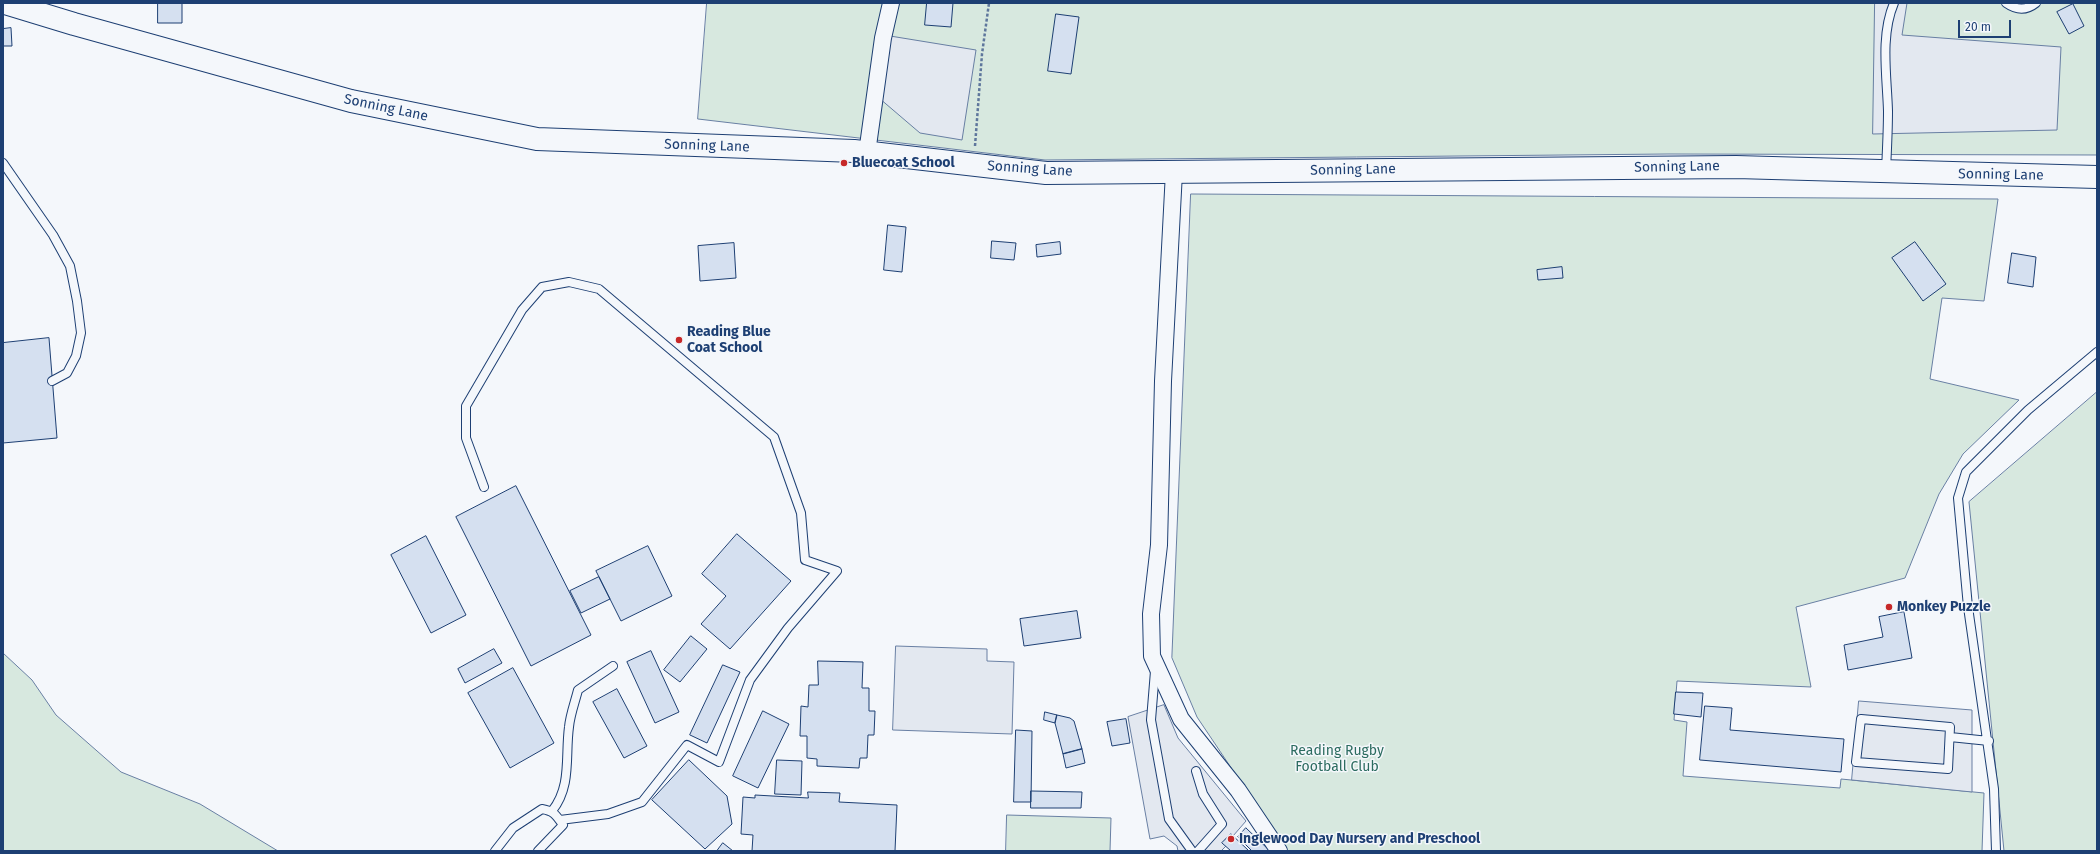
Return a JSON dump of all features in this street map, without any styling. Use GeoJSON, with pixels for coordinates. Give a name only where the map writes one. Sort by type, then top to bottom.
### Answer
{"type":"FeatureCollection","features":[{"type":"Feature","properties":{"kind":"main road","name":"Sonning Lane"},"geometry":{"type":"LineString","coordinates":[[5,3],[74,24],[351,101],[537,139],[867,153],[1046,173],[1736,167],[1886,173],[2097,177]]}},
{"type":"Feature","properties":{"kind":"street"},"geometry":{"type":"LineString","coordinates":[[867,153],[883,38],[891,3]]}},
{"type":"Feature","properties":{"kind":"street"},"geometry":{"type":"LineString","coordinates":[[1174,172],[1163,381],[1159,545],[1151,614],[1152,656],[1181,719],[1238,790],[1279,851]]}},
{"type":"Feature","properties":{"kind":"lane"},"geometry":{"type":"LineString","coordinates":[[1886,173],[1888,111],[1886,51],[1890,13],[1894,3]]}},
{"type":"Feature","properties":{"kind":"lane"},"geometry":{"type":"LineString","coordinates":[[2006,3],[2018,9],[2025,9],[2036,3]]}},
{"type":"Feature","properties":{"kind":"lane"},"geometry":{"type":"LineString","coordinates":[[3,163],[53,235],[70,266],[77,301],[81,333],[76,356],[67,373],[52,381]]}},
{"type":"Feature","properties":{"kind":"lane"},"geometry":{"type":"LineString","coordinates":[[484,487],[466,438],[466,406],[522,310],[542,287],[569,282],[599,289],[774,437],[801,513],[805,560],[837,571],[788,628],[750,680],[719,762],[687,744],[642,802],[608,814],[560,820]]}},
{"type":"Feature","properties":{"kind":"lane"},"geometry":{"type":"LineString","coordinates":[[1996,851],[1994,789],[1989,741],[1968,607],[1958,498],[1966,472],[2028,410],[2097,352]]}},
{"type":"Feature","properties":{"kind":"lane"},"geometry":{"type":"LineString","coordinates":[[1156,665],[1151,720],[1169,819],[1192,851]]}},
{"type":"Feature","properties":{"kind":"lane"},"geometry":{"type":"LineString","coordinates":[[552,811],[559,802],[567,770],[568,727],[578,690],[613,666]]}},
{"type":"Feature","properties":{"kind":"lane"},"geometry":{"type":"LineString","coordinates":[[1861,719],[1950,727],[1950,737],[1948,769],[1856,762],[1861,719]]}},
{"type":"Feature","properties":{"kind":"lane"},"geometry":{"type":"LineString","coordinates":[[1950,737],[1989,741]]}},
{"type":"Feature","properties":{"kind":"lane"},"geometry":{"type":"LineString","coordinates":[[1196,770],[1203,794],[1222,824],[1198,851]]}},
{"type":"Feature","properties":{"kind":"lane"},"geometry":{"type":"LineString","coordinates":[[495,851],[513,828],[542,809],[552,811],[563,826],[538,851]]}},
{"type":"Feature","properties":{"kind":"path"},"geometry":{"type":"LineString","coordinates":[[974,165],[982,54],[989,3]]}},
{"type":"Feature","properties":{"kind":"green space"},"geometry":{"type":"Polygon","coordinates":[[[707,3],[2097,3],[2097,155],[1668,154],[1045,160],[698,119],[707,3]]]}},
{"type":"Feature","properties":{"kind":"green space","name":"Reading Rugby Football Club"},"geometry":{"type":"Polygon","coordinates":[[[1191,194],[1998,199],[1984,301],[1942,298],[1930,379],[2019,400],[1963,454],[1939,494],[1905,578],[1796,607],[1811,687],[1677,681],[1674,720],[1687,722],[1683,776],[1840,788],[1841,779],[1984,793],[1982,851],[1287,851],[1197,717],[1172,658],[1191,194]]]}},
{"type":"Feature","properties":{"kind":"green space"},"geometry":{"type":"Polygon","coordinates":[[[2097,392],[2097,851],[2004,851],[1969,502],[2097,392]]]}},
{"type":"Feature","properties":{"kind":"green space"},"geometry":{"type":"Polygon","coordinates":[[[3,653],[32,680],[56,715],[121,772],[200,804],[278,851],[3,851],[3,653]]]}},
{"type":"Feature","properties":{"kind":"green space"},"geometry":{"type":"Polygon","coordinates":[[[1007,815],[1111,818],[1110,851],[1006,851],[1007,815]]]}},
{"type":"Feature","properties":{"kind":"shaded area"},"geometry":{"type":"Polygon","coordinates":[[[1875,3],[1907,3],[1902,35],[2061,47],[2057,130],[1873,134],[1875,3]]]}},
{"type":"Feature","properties":{"kind":"shaded area"},"geometry":{"type":"Polygon","coordinates":[[[890,36],[976,50],[962,140],[920,133],[879,98],[890,36]]]}},
{"type":"Feature","properties":{"kind":"shaded area"},"geometry":{"type":"Polygon","coordinates":[[[896,646],[987,649],[987,661],[1014,662],[1012,734],[893,730],[896,646]]]}},
{"type":"Feature","properties":{"kind":"shaded area"},"geometry":{"type":"Polygon","coordinates":[[[1859,701],[1972,710],[1972,792],[1852,780],[1859,701]]]}},
{"type":"Feature","properties":{"kind":"shaded area"},"geometry":{"type":"Polygon","coordinates":[[[1164,705],[1178,738],[1246,821],[1233,836],[1231,834],[1223,843],[1226,846],[1221,851],[1178,851],[1177,846],[1164,836],[1150,839],[1128,717],[1164,705]]]}},
{"type":"Feature","properties":{"kind":"building"},"geometry":{"type":"Polygon","coordinates":[[[158,3],[182,3],[182,23],[158,23],[158,3]]]}},
{"type":"Feature","properties":{"kind":"building"},"geometry":{"type":"Polygon","coordinates":[[[927,3],[953,3],[951,27],[925,25],[927,3]]]}},
{"type":"Feature","properties":{"kind":"building"},"geometry":{"type":"Polygon","coordinates":[[[2073,4],[2084,26],[2069,34],[2057,12],[2073,4]]]}},
{"type":"Feature","properties":{"kind":"building"},"geometry":{"type":"Polygon","coordinates":[[[1056,14],[1079,17],[1071,74],[1048,71],[1056,14]]]}},
{"type":"Feature","properties":{"kind":"building"},"geometry":{"type":"Polygon","coordinates":[[[11,28],[12,46],[3,46],[3,29],[11,28]]]}},
{"type":"Feature","properties":{"kind":"building"},"geometry":{"type":"Polygon","coordinates":[[[888,225],[906,227],[902,272],[884,270],[888,225]]]}},
{"type":"Feature","properties":{"kind":"building"},"geometry":{"type":"Polygon","coordinates":[[[992,241],[1016,243],[1014,260],[991,258],[992,241]]]}},
{"type":"Feature","properties":{"kind":"building"},"geometry":{"type":"Polygon","coordinates":[[[1060,242],[1061,254],[1037,257],[1036,245],[1060,242]]]}},
{"type":"Feature","properties":{"kind":"building"},"geometry":{"type":"Polygon","coordinates":[[[1915,242],[1946,284],[1923,301],[1892,258],[1915,242]]]}},
{"type":"Feature","properties":{"kind":"building"},"geometry":{"type":"Polygon","coordinates":[[[734,243],[736,278],[700,281],[698,246],[734,243]]]}},
{"type":"Feature","properties":{"kind":"building"},"geometry":{"type":"Polygon","coordinates":[[[2012,253],[2036,257],[2033,287],[2008,283],[2012,253]]]}},
{"type":"Feature","properties":{"kind":"building"},"geometry":{"type":"Polygon","coordinates":[[[1562,267],[1563,278],[1538,280],[1537,270],[1562,267]]]}},
{"type":"Feature","properties":{"kind":"building"},"geometry":{"type":"Polygon","coordinates":[[[49,338],[57,438],[3,443],[3,343],[49,338]]]}},
{"type":"Feature","properties":{"kind":"building"},"geometry":{"type":"Polygon","coordinates":[[[516,486],[591,635],[531,666],[456,517],[516,486]]]}},
{"type":"Feature","properties":{"kind":"building"},"geometry":{"type":"Polygon","coordinates":[[[737,534],[791,581],[730,649],[701,624],[726,596],[702,574],[737,534]]]}},
{"type":"Feature","properties":{"kind":"building"},"geometry":{"type":"Polygon","coordinates":[[[426,536],[466,615],[431,633],[391,555],[426,536]]]}},
{"type":"Feature","properties":{"kind":"building"},"geometry":{"type":"Polygon","coordinates":[[[648,546],[672,596],[621,621],[596,571],[648,546]]]}},
{"type":"Feature","properties":{"kind":"building"},"geometry":{"type":"Polygon","coordinates":[[[599,577],[610,599],[581,613],[570,591],[599,577]]]}},
{"type":"Feature","properties":{"kind":"building"},"geometry":{"type":"Polygon","coordinates":[[[1077,611],[1081,638],[1024,646],[1020,619],[1077,611]]]}},
{"type":"Feature","properties":{"kind":"building"},"geometry":{"type":"Polygon","coordinates":[[[1904,612],[1912,658],[1848,670],[1844,645],[1883,637],[1879,617],[1904,612]]]}},
{"type":"Feature","properties":{"kind":"building"},"geometry":{"type":"Polygon","coordinates":[[[691,636],[707,649],[680,682],[664,670],[691,636]]]}},
{"type":"Feature","properties":{"kind":"building"},"geometry":{"type":"Polygon","coordinates":[[[494,649],[502,663],[465,683],[458,669],[494,649]]]}},
{"type":"Feature","properties":{"kind":"building"},"geometry":{"type":"Polygon","coordinates":[[[651,651],[679,712],[655,723],[627,662],[651,651]]]}},
{"type":"Feature","properties":{"kind":"building"},"geometry":{"type":"Polygon","coordinates":[[[818,661],[863,662],[862,688],[869,688],[869,711],[875,711],[874,735],[868,735],[867,758],[860,758],[859,768],[817,766],[817,759],[807,758],[807,736],[800,736],[801,706],[808,707],[809,685],[818,685],[818,661]]]}},
{"type":"Feature","properties":{"kind":"building"},"geometry":{"type":"Polygon","coordinates":[[[723,665],[740,672],[707,743],[690,735],[723,665]]]}},
{"type":"Feature","properties":{"kind":"building"},"geometry":{"type":"Polygon","coordinates":[[[513,668],[554,743],[510,768],[468,693],[513,668]]]}},
{"type":"Feature","properties":{"kind":"building"},"geometry":{"type":"Polygon","coordinates":[[[617,689],[647,746],[624,758],[593,702],[617,689]]]}},
{"type":"Feature","properties":{"kind":"building"},"geometry":{"type":"Polygon","coordinates":[[[1676,692],[1703,693],[1701,717],[1674,714],[1676,692]]]}},
{"type":"Feature","properties":{"kind":"building"},"geometry":{"type":"Polygon","coordinates":[[[1705,706],[1732,708],[1730,730],[1844,739],[1841,772],[1700,760],[1705,706]]]}},
{"type":"Feature","properties":{"kind":"building"},"geometry":{"type":"Polygon","coordinates":[[[763,711],[789,724],[758,788],[733,776],[763,711]]]}},
{"type":"Feature","properties":{"kind":"building"},"geometry":{"type":"Polygon","coordinates":[[[1045,712],[1057,715],[1055,723],[1044,720],[1045,712]]]}},
{"type":"Feature","properties":{"kind":"building"},"geometry":{"type":"Polygon","coordinates":[[[1057,715],[1070,718],[1074,721],[1082,749],[1063,754],[1055,723],[1057,715]]]}},
{"type":"Feature","properties":{"kind":"building"},"geometry":{"type":"Polygon","coordinates":[[[1126,719],[1130,743],[1112,746],[1107,722],[1126,719]]]}},
{"type":"Feature","properties":{"kind":"building"},"geometry":{"type":"Polygon","coordinates":[[[1016,730],[1032,731],[1031,802],[1014,802],[1016,730]]]}},
{"type":"Feature","properties":{"kind":"building"},"geometry":{"type":"Polygon","coordinates":[[[1082,749],[1085,763],[1066,768],[1063,754],[1082,749]]]}},
{"type":"Feature","properties":{"kind":"building"},"geometry":{"type":"Polygon","coordinates":[[[689,760],[727,796],[732,824],[705,849],[652,800],[689,760]]]}},
{"type":"Feature","properties":{"kind":"building"},"geometry":{"type":"Polygon","coordinates":[[[777,760],[802,761],[801,795],[775,794],[777,760]]]}},
{"type":"Feature","properties":{"kind":"building"},"geometry":{"type":"Polygon","coordinates":[[[1031,791],[1082,792],[1081,808],[1031,808],[1031,791]]]}},
{"type":"Feature","properties":{"kind":"building"},"geometry":{"type":"Polygon","coordinates":[[[808,792],[840,793],[839,802],[897,805],[895,851],[752,851],[753,835],[741,834],[743,797],[755,798],[755,795],[808,798],[808,792]]]}},
{"type":"Feature","properties":{"kind":"building"},"geometry":{"type":"Polygon","coordinates":[[[1246,828],[1270,851],[1252,851],[1238,837],[1246,828]]]}},
{"type":"Feature","properties":{"kind":"building","name":"Inglewood Day Nursery and Preschool"},"geometry":{"type":"Polygon","coordinates":[[[1231,834],[1248,850],[1247,851],[1231,851],[1222,843],[1231,834]]]}},
{"type":"Feature","properties":{"kind":"building"},"geometry":{"type":"Polygon","coordinates":[[[723,843],[733,851],[717,851],[723,843]]]}},
{"type":"Feature","properties":{"kind":"place","name":"Bluecoat School"},"geometry":{"type":"Point","coordinates":[844,163]}},
{"type":"Feature","properties":{"kind":"place","name":"Reading Blue Coat School"},"geometry":{"type":"Point","coordinates":[679,340]}},
{"type":"Feature","properties":{"kind":"place","name":"Monkey Puzzle"},"geometry":{"type":"Point","coordinates":[1889,607]}},
{"type":"Feature","properties":{"kind":"place","name":"Inglewood Day Nursery and Preschool"},"geometry":{"type":"Point","coordinates":[1231,839]}}]}
